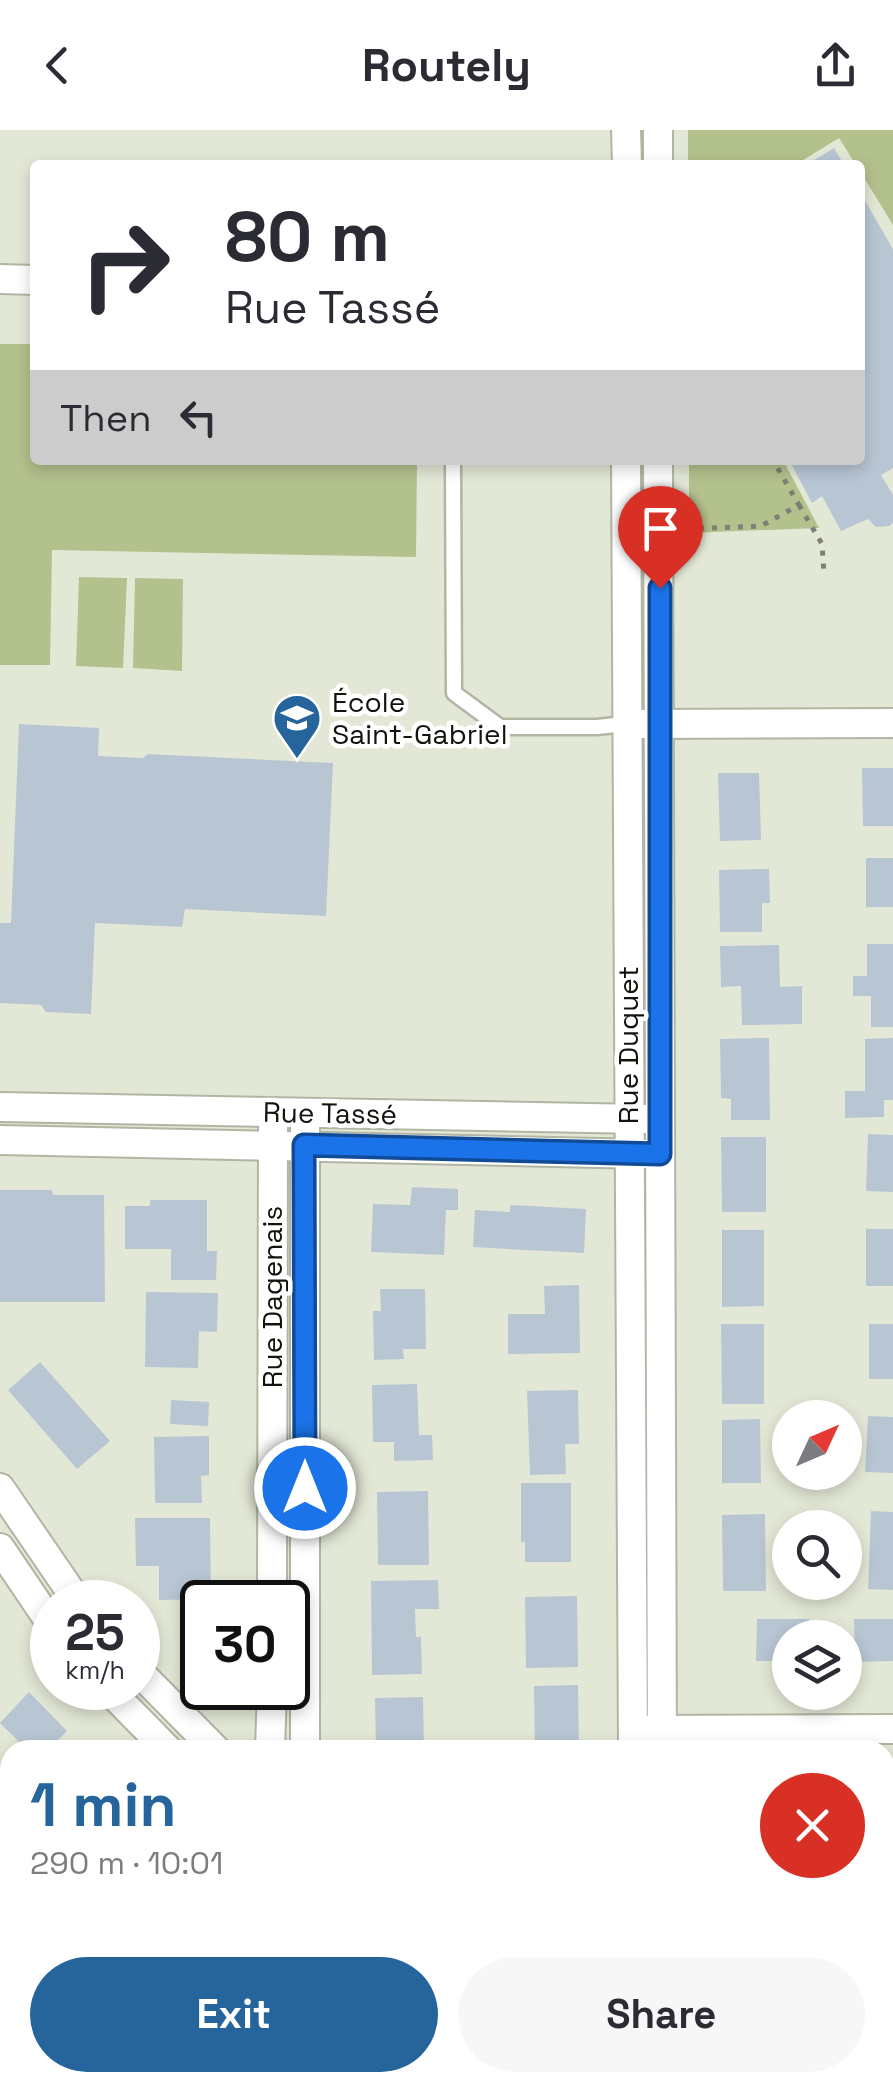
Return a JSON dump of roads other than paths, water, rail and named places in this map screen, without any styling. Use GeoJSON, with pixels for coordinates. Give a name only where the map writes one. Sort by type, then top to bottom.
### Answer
{"type":"FeatureCollection","features":[{"type":"Feature","properties":{"kind":"street"},"geometry":{"type":"LineString","coordinates":[[626,130],[626,160]]}},
{"type":"Feature","properties":{"kind":"street"},"geometry":{"type":"LineString","coordinates":[[658,130],[658,160]]}},
{"type":"Feature","properties":{"kind":"street"},"geometry":{"type":"LineString","coordinates":[[0,279],[30,280]]}},
{"type":"Feature","properties":{"kind":"street","name":"Rue Duquet"},"geometry":{"type":"LineString","coordinates":[[626,465],[633,1740]]}},
{"type":"Feature","properties":{"kind":"street","name":"Rue Duquet"},"geometry":{"type":"LineString","coordinates":[[658,465],[661,1740]]}},
{"type":"Feature","properties":{"kind":"street"},"geometry":{"type":"LineString","coordinates":[[625,724],[893,722]]}},
{"type":"Feature","properties":{"kind":"street","name":"Rue Tassé"},"geometry":{"type":"LineString","coordinates":[[0,1107],[660,1119]]}},
{"type":"Feature","properties":{"kind":"street","name":"Rue Dagenais"},"geometry":{"type":"LineString","coordinates":[[272,1580],[273,1112]]}},
{"type":"Feature","properties":{"kind":"street","name":"Rue Dagenais"},"geometry":{"type":"LineString","coordinates":[[305,1112],[305,1740]]}},
{"type":"Feature","properties":{"kind":"street","name":"Rue Tassé"},"geometry":{"type":"LineString","coordinates":[[0,1140],[660,1154]]}},
{"type":"Feature","properties":{"kind":"street"},"geometry":{"type":"LineString","coordinates":[[0,1488],[63,1580]]}},
{"type":"Feature","properties":{"kind":"street"},"geometry":{"type":"LineString","coordinates":[[0,1548],[30,1592]]}},
{"type":"Feature","properties":{"kind":"street"},"geometry":{"type":"LineString","coordinates":[[160,1694],[206,1740]]}},
{"type":"Feature","properties":{"kind":"street"},"geometry":{"type":"LineString","coordinates":[[129,1710],[158,1740]]}},
{"type":"Feature","properties":{"kind":"street"},"geometry":{"type":"LineString","coordinates":[[270,1740],[271,1710]]}},
{"type":"Feature","properties":{"kind":"street"},"geometry":{"type":"LineString","coordinates":[[633,1740],[893,1729]]}},
{"type":"Feature","properties":{"kind":"lane"},"geometry":{"type":"LineString","coordinates":[[453,465],[454,693],[500,728],[597,728],[625,724]]}},
{"type":"Feature","properties":{"kind":"place","name":"École Saint-Gabriel"},"geometry":{"type":"Point","coordinates":[297,760]}}]}
